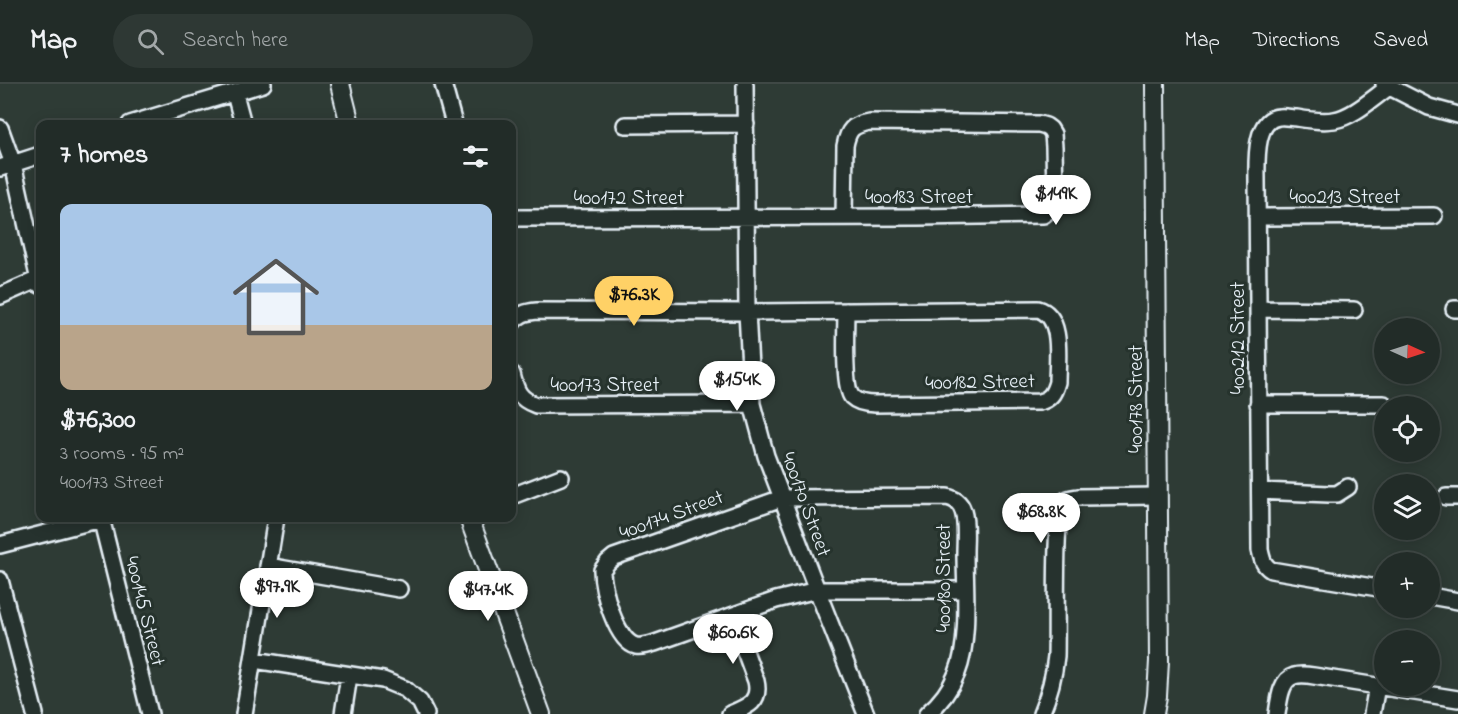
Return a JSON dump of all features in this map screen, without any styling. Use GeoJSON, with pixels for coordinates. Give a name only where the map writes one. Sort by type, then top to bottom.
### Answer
{"type":"FeatureCollection","features":[{"type":"Feature","properties":{"kind":"street"},"geometry":{"type":"LineString","coordinates":[[144,120],[263,84]]}},
{"type":"Feature","properties":{"kind":"street"},"geometry":{"type":"LineString","coordinates":[[340,84],[349,120]]}},
{"type":"Feature","properties":{"kind":"street"},"geometry":{"type":"LineString","coordinates":[[443,84],[453,120]]}},
{"type":"Feature","properties":{"kind":"street","name":"400170 Street"},"geometry":{"type":"LineString","coordinates":[[746,84],[747,312],[752,404],[766,456],[866,714]]}},
{"type":"Feature","properties":{"kind":"street","name":"400178 Street"},"geometry":{"type":"LineString","coordinates":[[1154,714],[1159,661],[1155,84]]}},
{"type":"Feature","properties":{"kind":"street"},"geometry":{"type":"LineString","coordinates":[[1386,85],[1429,107],[1458,115]]}},
{"type":"Feature","properties":{"kind":"street","name":"400212 Street"},"geometry":{"type":"LineString","coordinates":[[1374,587],[1271,570],[1262,561],[1258,404],[1258,148],[1261,132],[1272,119],[1280,117],[1320,121],[1342,118],[1349,115],[1386,85]]}},
{"type":"Feature","properties":{"kind":"street"},"geometry":{"type":"LineString","coordinates":[[235,94],[242,120]]}},
{"type":"Feature","properties":{"kind":"street","name":"400183 Street"},"geometry":{"type":"LineString","coordinates":[[746,217],[919,218],[1043,215],[1052,208],[1055,194],[1053,134],[1046,126],[1039,124],[862,123],[847,134],[844,217]]}},
{"type":"Feature","properties":{"kind":"street"},"geometry":{"type":"LineString","coordinates":[[625,125],[746,124]]}},
{"type":"Feature","properties":{"kind":"street"},"geometry":{"type":"LineString","coordinates":[[0,128],[6,166],[36,268]]}},
{"type":"Feature","properties":{"kind":"street"},"geometry":{"type":"LineString","coordinates":[[6,166],[36,155]]}},
{"type":"Feature","properties":{"kind":"street","name":"400213 Street"},"geometry":{"type":"LineString","coordinates":[[1257,217],[1434,216]]}},
{"type":"Feature","properties":{"kind":"street","name":"400172 Street"},"geometry":{"type":"LineString","coordinates":[[516,218],[746,217]]}},
{"type":"Feature","properties":{"kind":"street"},"geometry":{"type":"LineString","coordinates":[[0,296],[36,283]]}},
{"type":"Feature","properties":{"kind":"street","name":"400182 Street"},"geometry":{"type":"LineString","coordinates":[[747,312],[1038,309],[1051,318],[1055,328],[1057,382],[1055,390],[1052,396],[1039,402],[866,404],[853,398],[847,380],[846,311]]}},
{"type":"Feature","properties":{"kind":"street"},"geometry":{"type":"LineString","coordinates":[[1258,309],[1354,310]]}},
{"type":"Feature","properties":{"kind":"street"},"geometry":{"type":"LineString","coordinates":[[516,317],[527,312],[537,311],[747,312]]}},
{"type":"Feature","properties":{"kind":"street","name":"400173 Street"},"geometry":{"type":"LineString","coordinates":[[516,388],[522,398],[536,405],[752,404]]}},
{"type":"Feature","properties":{"kind":"street"},"geometry":{"type":"LineString","coordinates":[[1258,404],[1374,404]]}},
{"type":"Feature","properties":{"kind":"street"},"geometry":{"type":"LineString","coordinates":[[516,494],[561,477]]}},
{"type":"Feature","properties":{"kind":"street"},"geometry":{"type":"LineString","coordinates":[[1260,491],[1337,494],[1348,487]]}},
{"type":"Feature","properties":{"kind":"street"},"geometry":{"type":"LineString","coordinates":[[1041,714],[1055,673],[1058,535],[1059,511],[1062,503],[1069,498],[1078,497],[1158,496]]}},
{"type":"Feature","properties":{"kind":"street","name":"400180 Street"},"geometry":{"type":"LineString","coordinates":[[782,498],[947,497],[960,505],[965,520],[964,644],[958,672],[949,688],[927,714]]}},
{"type":"Feature","properties":{"kind":"street","name":"400174 Street"},"geometry":{"type":"LineString","coordinates":[[782,498],[614,557],[608,562],[602,570],[604,592],[610,610],[626,640],[633,645],[645,646],[776,600],[817,590],[965,590]]}},
{"type":"Feature","properties":{"kind":"street"},"geometry":{"type":"LineString","coordinates":[[0,545],[86,522]]}},
{"type":"Feature","properties":{"kind":"street","name":"400145 Street"},"geometry":{"type":"LineString","coordinates":[[102,522],[150,714]]}},
{"type":"Feature","properties":{"kind":"street"},"geometry":{"type":"LineString","coordinates":[[244,714],[275,522]]}},
{"type":"Feature","properties":{"kind":"street"},"geometry":{"type":"LineString","coordinates":[[470,522],[541,714]]}},
{"type":"Feature","properties":{"kind":"street"},"geometry":{"type":"LineString","coordinates":[[268,566],[399,589]]}},
{"type":"Feature","properties":{"kind":"street"},"geometry":{"type":"LineString","coordinates":[[0,580],[35,714]]}},
{"type":"Feature","properties":{"kind":"street"},"geometry":{"type":"LineString","coordinates":[[1440,598],[1458,601]]}},
{"type":"Feature","properties":{"kind":"street"},"geometry":{"type":"LineString","coordinates":[[730,714],[744,709],[753,702],[758,692],[732,616]]}},
{"type":"Feature","properties":{"kind":"street"},"geometry":{"type":"LineString","coordinates":[[254,660],[383,680],[405,689],[420,702],[426,714]]}},
{"type":"Feature","properties":{"kind":"street"},"geometry":{"type":"LineString","coordinates":[[343,714],[349,676]]}},
{"type":"Feature","properties":{"kind":"street"},"geometry":{"type":"LineString","coordinates":[[1277,714],[1282,688],[1287,680],[1295,676],[1314,676],[1374,686]]}},
{"type":"Feature","properties":{"kind":"street"},"geometry":{"type":"LineString","coordinates":[[1372,714],[1375,696]]}},
{"type":"Feature","properties":{"kind":"street"},"geometry":{"type":"LineString","coordinates":[[1439,696],[1458,699]]}}]}
